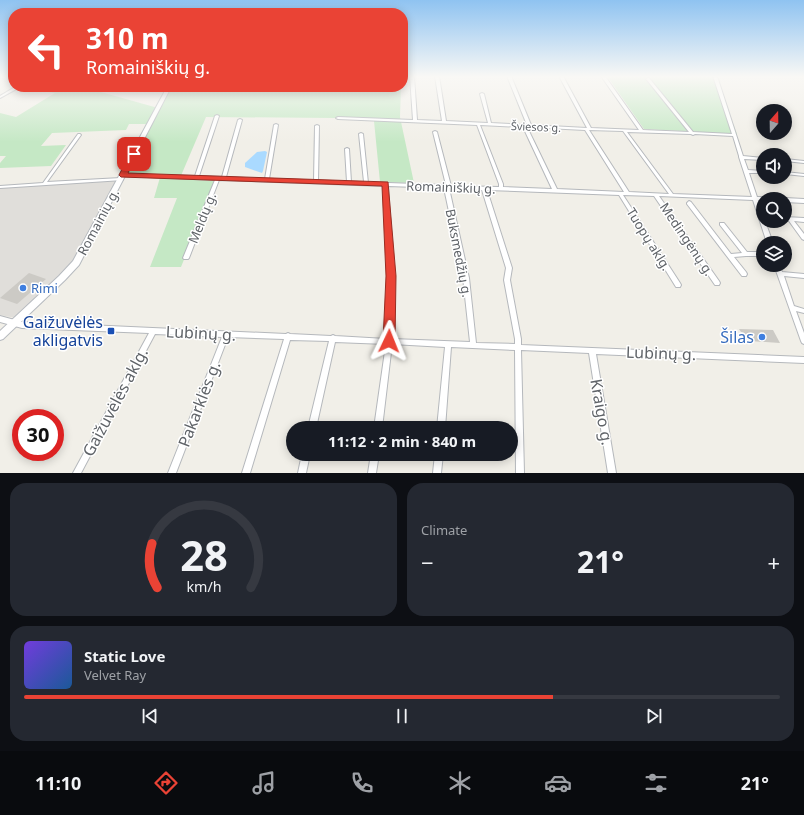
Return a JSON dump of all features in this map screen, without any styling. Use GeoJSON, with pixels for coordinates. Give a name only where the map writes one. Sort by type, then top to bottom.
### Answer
{"type":"FeatureCollection","features":[{"type":"Feature","properties":{"kind":"main road","name":"Romainių g."},"geometry":{"type":"LineString","coordinates":[[0,336],[62,278],[76,262],[163,98]]}},
{"type":"Feature","properties":{"kind":"street"},"geometry":{"type":"LineString","coordinates":[[413,98],[415,121]]}},
{"type":"Feature","properties":{"kind":"street"},"geometry":{"type":"LineString","coordinates":[[440,98],[444,122]]}},
{"type":"Feature","properties":{"kind":"street"},"geometry":{"type":"LineString","coordinates":[[483,98],[490,125]]}},
{"type":"Feature","properties":{"kind":"street"},"geometry":{"type":"LineString","coordinates":[[517,98],[527,126],[555,190]]}},
{"type":"Feature","properties":{"kind":"street"},"geometry":{"type":"LineString","coordinates":[[572,98],[588,129],[627,194]]}},
{"type":"Feature","properties":{"kind":"street"},"geometry":{"type":"LineString","coordinates":[[619,98],[642,131]]}},
{"type":"Feature","properties":{"kind":"street"},"geometry":{"type":"LineString","coordinates":[[664,98],[693,134]]}},
{"type":"Feature","properties":{"kind":"street"},"geometry":{"type":"LineString","coordinates":[[722,98],[756,203]]}},
{"type":"Feature","properties":{"kind":"street"},"geometry":{"type":"LineString","coordinates":[[197,177],[217,116]]}},
{"type":"Feature","properties":{"kind":"street","name":"Šviesos g."},"geometry":{"type":"LineString","coordinates":[[338,118],[734,135]]}},
{"type":"Feature","properties":{"kind":"street"},"geometry":{"type":"LineString","coordinates":[[224,178],[240,120]]}},
{"type":"Feature","properties":{"kind":"street"},"geometry":{"type":"LineString","coordinates":[[478,124],[501,184],[501,189]]}},
{"type":"Feature","properties":{"kind":"street"},"geometry":{"type":"LineString","coordinates":[[267,180],[276,125]]}},
{"type":"Feature","properties":{"kind":"street"},"geometry":{"type":"LineString","coordinates":[[316,181],[318,126]]}},
{"type":"Feature","properties":{"kind":"street"},"geometry":{"type":"LineString","coordinates":[[624,130],[672,195]]}},
{"type":"Feature","properties":{"kind":"street","name":"Buksmedžių g."},"geometry":{"type":"LineString","coordinates":[[435,132],[466,278],[473,345]]}},
{"type":"Feature","properties":{"kind":"street"},"geometry":{"type":"LineString","coordinates":[[361,134],[366,184]]}},
{"type":"Feature","properties":{"kind":"street"},"geometry":{"type":"LineString","coordinates":[[44,184],[79,135]]}},
{"type":"Feature","properties":{"kind":"street"},"geometry":{"type":"LineString","coordinates":[[347,149],[349,183]]}},
{"type":"Feature","properties":{"kind":"street"},"geometry":{"type":"LineString","coordinates":[[741,157],[756,158]]}},
{"type":"Feature","properties":{"kind":"street"},"geometry":{"type":"LineString","coordinates":[[792,161],[804,162]]}},
{"type":"Feature","properties":{"kind":"street"},"geometry":{"type":"LineString","coordinates":[[746,171],[756,172]]}},
{"type":"Feature","properties":{"kind":"street"},"geometry":{"type":"LineString","coordinates":[[792,174],[804,175]]}},
{"type":"Feature","properties":{"kind":"street","name":"Romainiškių g."},"geometry":{"type":"LineString","coordinates":[[0,187],[122,177],[197,177],[754,198]]}},
{"type":"Feature","properties":{"kind":"street","name":"Meldų g."},"geometry":{"type":"LineString","coordinates":[[186,258],[218,178]]}},
{"type":"Feature","properties":{"kind":"street"},"geometry":{"type":"LineString","coordinates":[[379,421],[389,341],[391,276],[386,184]]}},
{"type":"Feature","properties":{"kind":"street"},"geometry":{"type":"LineString","coordinates":[[484,188],[508,268],[507,280],[518,339],[520,473]]}},
{"type":"Feature","properties":{"kind":"street","name":"Tuopų aklg."},"geometry":{"type":"LineString","coordinates":[[620,193],[678,285]]}},
{"type":"Feature","properties":{"kind":"street","name":"Medingėnų g."},"geometry":{"type":"LineString","coordinates":[[656,194],[717,283]]}},
{"type":"Feature","properties":{"kind":"street"},"geometry":{"type":"LineString","coordinates":[[792,200],[804,201]]}},
{"type":"Feature","properties":{"kind":"street"},"geometry":{"type":"LineString","coordinates":[[688,204],[744,274]]}},
{"type":"Feature","properties":{"kind":"street"},"geometry":{"type":"LineString","coordinates":[[792,219],[804,220]]}},
{"type":"Feature","properties":{"kind":"street"},"geometry":{"type":"LineString","coordinates":[[722,224],[746,254]]}},
{"type":"Feature","properties":{"kind":"street"},"geometry":{"type":"LineString","coordinates":[[792,224],[804,238]]}},
{"type":"Feature","properties":{"kind":"street"},"geometry":{"type":"LineString","coordinates":[[730,256],[756,254]]}},
{"type":"Feature","properties":{"kind":"street"},"geometry":{"type":"LineString","coordinates":[[804,276],[780,274],[804,340]]}},
{"type":"Feature","properties":{"kind":"street"},"geometry":{"type":"LineString","coordinates":[[793,308],[804,311]]}},
{"type":"Feature","properties":{"kind":"street","name":"Lubinų g."},"geometry":{"type":"LineString","coordinates":[[0,319],[22,325],[804,360]]}},
{"type":"Feature","properties":{"kind":"street","name":"Gaižuvėlės aklg."},"geometry":{"type":"LineString","coordinates":[[77,473],[153,331]]}},
{"type":"Feature","properties":{"kind":"street","name":"Pakarklės g."},"geometry":{"type":"LineString","coordinates":[[172,473],[226,335]]}},
{"type":"Feature","properties":{"kind":"street"},"geometry":{"type":"LineString","coordinates":[[246,473],[288,336]]}},
{"type":"Feature","properties":{"kind":"street"},"geometry":{"type":"LineString","coordinates":[[314,421],[333,338]]}},
{"type":"Feature","properties":{"kind":"street"},"geometry":{"type":"LineString","coordinates":[[442,421],[448,344]]}},
{"type":"Feature","properties":{"kind":"street","name":"Kraigo g."},"geometry":{"type":"LineString","coordinates":[[592,350],[612,473]]}},
{"type":"Feature","properties":{"kind":"street"},"geometry":{"type":"LineString","coordinates":[[302,473],[305,461]]}},
{"type":"Feature","properties":{"kind":"street"},"geometry":{"type":"LineString","coordinates":[[372,473],[374,461]]}},
{"type":"Feature","properties":{"kind":"street"},"geometry":{"type":"LineString","coordinates":[[437,473],[438,461]]}},
{"type":"Feature","properties":{"kind":"shaded area"},"geometry":{"type":"Polygon","coordinates":[[[118,181],[76,260],[16,318],[0,315],[0,188],[118,181]]]}},
{"type":"Feature","properties":{"kind":"green space"},"geometry":{"type":"Polygon","coordinates":[[[47,98],[123,98],[158,108],[163,98],[401,98],[400,117],[414,183],[380,182],[374,121],[337,118],[206,117],[180,178],[216,180],[181,267],[150,267],[177,198],[154,198],[161,174],[122,173],[146,124],[129,124],[126,130],[52,133],[41,146],[66,145],[51,166],[0,168],[0,163],[6,156],[0,156],[0,113],[16,117],[47,98]]]}},
{"type":"Feature","properties":{"kind":"green space"},"geometry":{"type":"Polygon","coordinates":[[[622,98],[723,98],[737,134],[644,129],[622,98]]]}},
{"type":"Feature","properties":{"kind":"water"},"geometry":{"type":"Polygon","coordinates":[[[257,152],[267,152],[262,173],[245,167],[245,163],[257,152]]]}},
{"type":"Feature","properties":{"kind":"building","name":"Rimi"},"geometry":{"type":"Polygon","coordinates":[[[29,273],[46,279],[17,304],[0,298],[29,273]]]}},
{"type":"Feature","properties":{"kind":"building","name":"Šilas"},"geometry":{"type":"Polygon","coordinates":[[[739,329],[773,330],[780,343],[749,341],[744,333],[739,329]]]}},
{"type":"Feature","properties":{"kind":"place","name":"Rimi"},"geometry":{"type":"Point","coordinates":[23,288]}},
{"type":"Feature","properties":{"kind":"place","name":"Gaižuvėlės akligatvis"},"geometry":{"type":"Point","coordinates":[111,331]}},
{"type":"Feature","properties":{"kind":"place","name":"Šilas"},"geometry":{"type":"Point","coordinates":[762,337]}},
{"type":"Feature","properties":{"kind":"route"},"geometry":{"type":"LineString","coordinates":[[134,154],[123,175],[386,184],[391,276],[389,341]]}}]}
